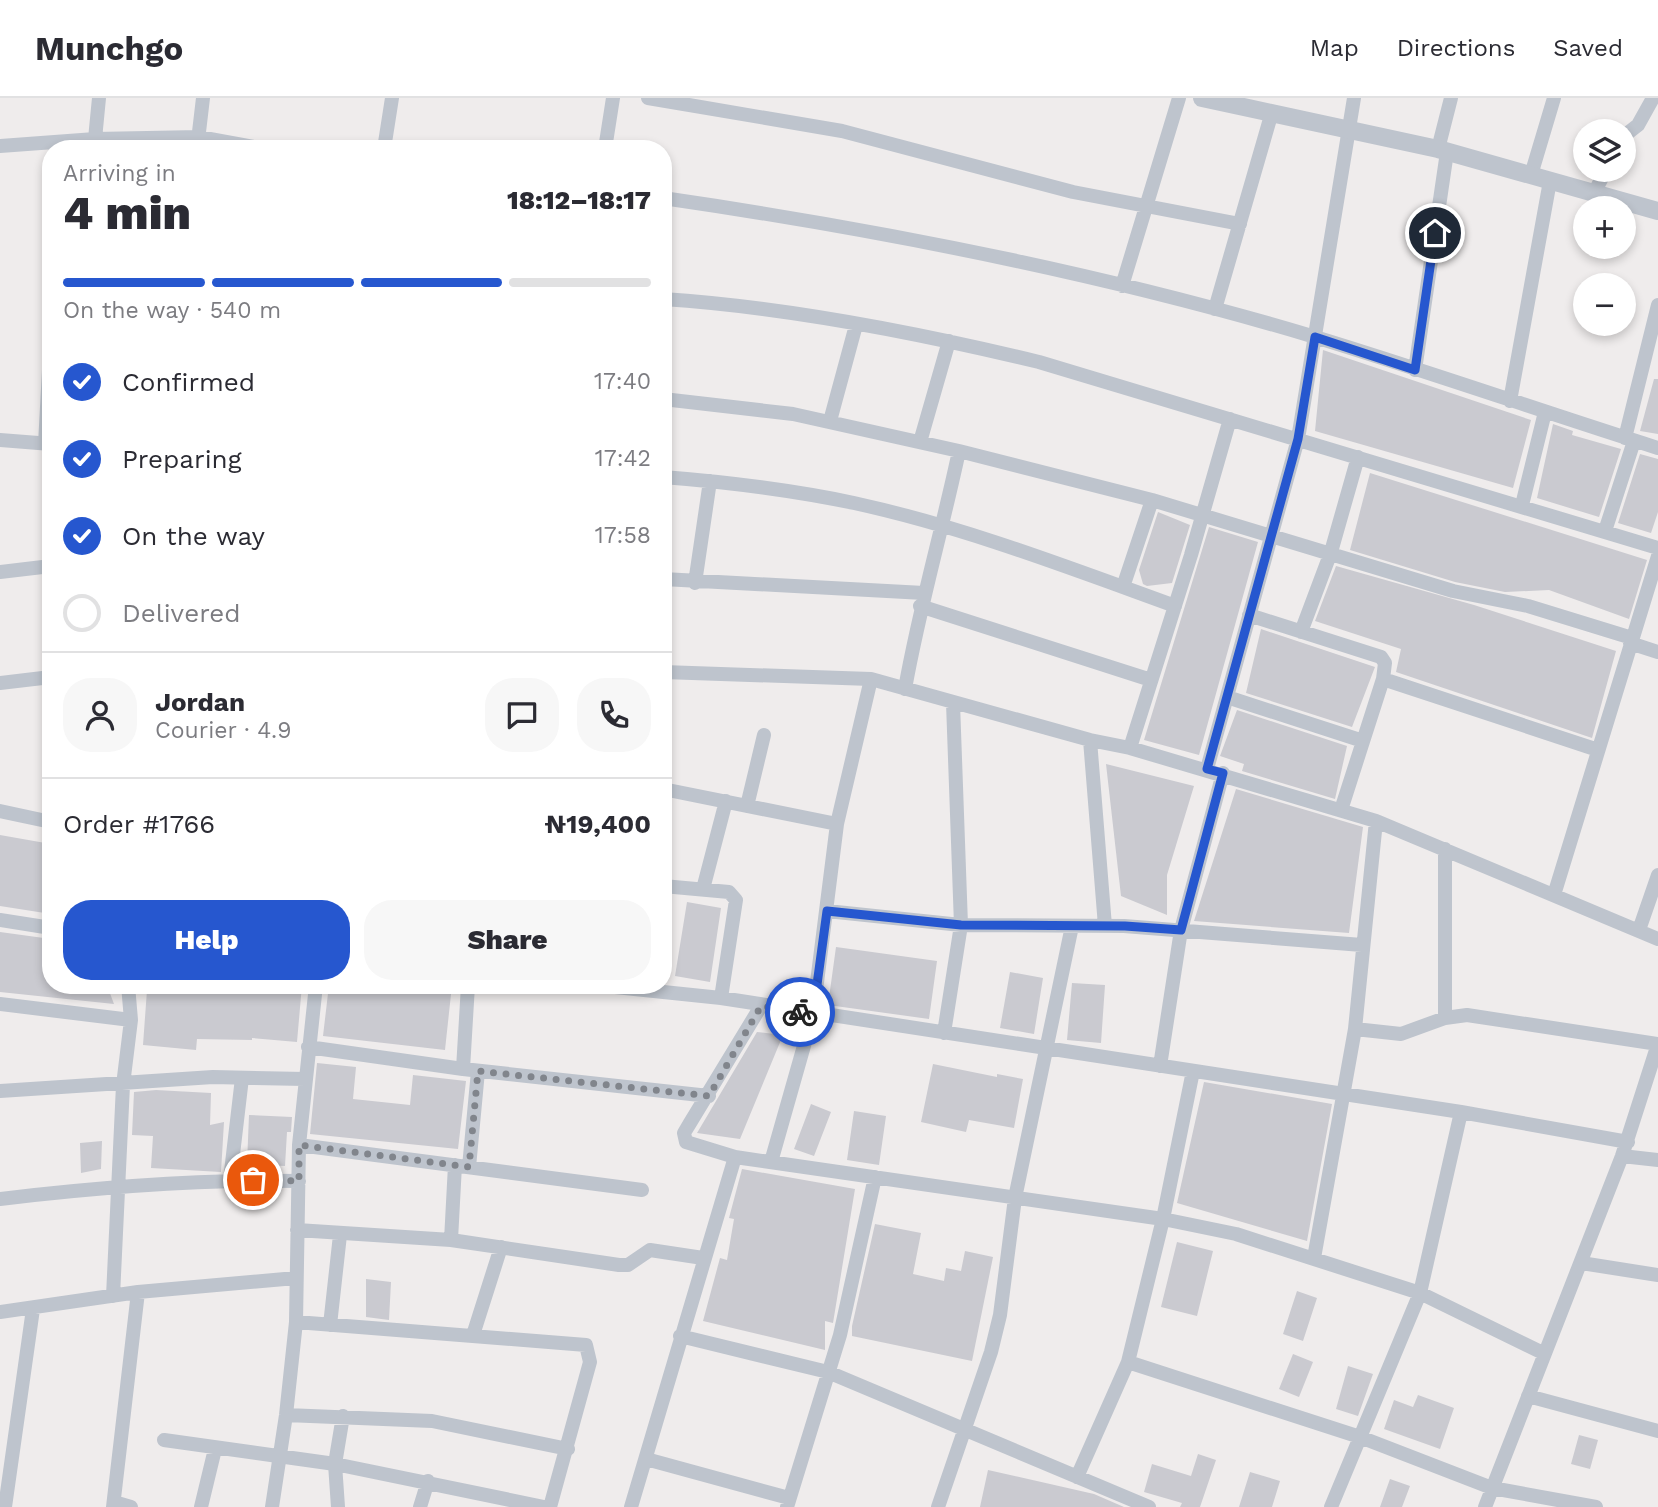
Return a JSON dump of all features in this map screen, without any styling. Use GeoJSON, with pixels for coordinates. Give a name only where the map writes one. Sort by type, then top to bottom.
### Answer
{"type":"FeatureCollection","features":[{"type":"Feature","properties":{"kind":"street"},"geometry":{"type":"LineString","coordinates":[[95,139],[99,98]]}},
{"type":"Feature","properties":{"kind":"street"},"geometry":{"type":"LineString","coordinates":[[198,140],[203,98]]}},
{"type":"Feature","properties":{"kind":"street"},"geometry":{"type":"LineString","coordinates":[[385,140],[391,98]]}},
{"type":"Feature","properties":{"kind":"street"},"geometry":{"type":"LineString","coordinates":[[606,140],[613,98]]}},
{"type":"Feature","properties":{"kind":"street"},"geometry":{"type":"LineString","coordinates":[[648,98],[842,131],[1073,191],[1240,224]]}},
{"type":"Feature","properties":{"kind":"street"},"geometry":{"type":"LineString","coordinates":[[1122,286],[1179,98]]}},
{"type":"Feature","properties":{"kind":"street"},"geometry":{"type":"LineString","coordinates":[[1202,98],[1443,150],[1658,211]]}},
{"type":"Feature","properties":{"kind":"street"},"geometry":{"type":"LineString","coordinates":[[1207,769],[1298,439],[1354,98]]}},
{"type":"Feature","properties":{"kind":"street"},"geometry":{"type":"LineString","coordinates":[[1415,370],[1451,98]]}},
{"type":"Feature","properties":{"kind":"street"},"geometry":{"type":"LineString","coordinates":[[1531,175],[1554,98]]}},
{"type":"Feature","properties":{"kind":"street"},"geometry":{"type":"LineString","coordinates":[[1636,127],[1653,98]]}},
{"type":"Feature","properties":{"kind":"street"},"geometry":{"type":"LineString","coordinates":[[1215,309],[1272,112]]}},
{"type":"Feature","properties":{"kind":"street"},"geometry":{"type":"LineString","coordinates":[[90,140],[121,140]]}},
{"type":"Feature","properties":{"kind":"street"},"geometry":{"type":"LineString","coordinates":[[0,146],[42,146]]}},
{"type":"Feature","properties":{"kind":"street"},"geometry":{"type":"LineString","coordinates":[[1510,401],[1550,181]]}},
{"type":"Feature","properties":{"kind":"street"},"geometry":{"type":"LineString","coordinates":[[1594,193],[1600,182]]}},
{"type":"Feature","properties":{"kind":"street"},"geometry":{"type":"LineString","coordinates":[[672,199],[823,222],[982,253],[1215,309],[1315,337],[1658,448]]}},
{"type":"Feature","properties":{"kind":"street"},"geometry":{"type":"LineString","coordinates":[[672,300],[708,302],[856,325],[949,341],[1039,362],[1658,548]]}},
{"type":"Feature","properties":{"kind":"street"},"geometry":{"type":"LineString","coordinates":[[1605,531],[1651,358],[1658,305]]}},
{"type":"Feature","properties":{"kind":"street"},"geometry":{"type":"LineString","coordinates":[[831,421],[856,325]]}},
{"type":"Feature","properties":{"kind":"street"},"geometry":{"type":"LineString","coordinates":[[920,442],[949,341]]}},
{"type":"Feature","properties":{"kind":"street"},"geometry":{"type":"LineString","coordinates":[[672,400],[718,403],[831,421],[1152,500],[1272,534],[1453,591],[1528,606],[1658,652]]}},
{"type":"Feature","properties":{"kind":"street"},"geometry":{"type":"LineString","coordinates":[[1522,505],[1545,412]]}},
{"type":"Feature","properties":{"kind":"street"},"geometry":{"type":"LineString","coordinates":[[1130,748],[1230,419]]}},
{"type":"Feature","properties":{"kind":"street"},"geometry":{"type":"LineString","coordinates":[[0,440],[42,444]]}},
{"type":"Feature","properties":{"kind":"street"},"geometry":{"type":"LineString","coordinates":[[905,689],[922,599],[943,526],[959,451]]}},
{"type":"Feature","properties":{"kind":"street"},"geometry":{"type":"LineString","coordinates":[[1301,632],[1331,552],[1358,457]]}},
{"type":"Feature","properties":{"kind":"street"},"geometry":{"type":"LineString","coordinates":[[672,478],[853,503],[943,526],[1175,606]]}},
{"type":"Feature","properties":{"kind":"street"},"geometry":{"type":"LineString","coordinates":[[695,583],[710,481]]}},
{"type":"Feature","properties":{"kind":"street"},"geometry":{"type":"LineString","coordinates":[[1123,587],[1152,500]]}},
{"type":"Feature","properties":{"kind":"street"},"geometry":{"type":"LineString","coordinates":[[1554,895],[1658,556]]}},
{"type":"Feature","properties":{"kind":"street"},"geometry":{"type":"LineString","coordinates":[[0,572],[42,567]]}},
{"type":"Feature","properties":{"kind":"street"},"geometry":{"type":"LineString","coordinates":[[672,580],[825,586],[922,599],[1152,680]]}},
{"type":"Feature","properties":{"kind":"street"},"geometry":{"type":"LineString","coordinates":[[1250,615],[1381,657],[1385,663],[1383,679],[1341,810]]}},
{"type":"Feature","properties":{"kind":"street"},"geometry":{"type":"LineString","coordinates":[[672,672],[871,679],[1090,740],[1223,773],[1376,821],[1658,939]]}},
{"type":"Feature","properties":{"kind":"street"},"geometry":{"type":"LineString","coordinates":[[0,683],[42,678]]}},
{"type":"Feature","properties":{"kind":"street"},"geometry":{"type":"LineString","coordinates":[[771,1163],[813,1014],[837,824],[871,679]]}},
{"type":"Feature","properties":{"kind":"street"},"geometry":{"type":"LineString","coordinates":[[1383,679],[1598,750]]}},
{"type":"Feature","properties":{"kind":"street"},"geometry":{"type":"LineString","coordinates":[[1227,697],[1363,741]]}},
{"type":"Feature","properties":{"kind":"street"},"geometry":{"type":"LineString","coordinates":[[944,1034],[961,925],[953,703]]}},
{"type":"Feature","properties":{"kind":"street"},"geometry":{"type":"LineString","coordinates":[[747,806],[764,734]]}},
{"type":"Feature","properties":{"kind":"street"},"geometry":{"type":"LineString","coordinates":[[1090,740],[1105,926]]}},
{"type":"Feature","properties":{"kind":"street"},"geometry":{"type":"LineString","coordinates":[[1160,1066],[1181,930],[1223,773]]}},
{"type":"Feature","properties":{"kind":"street"},"geometry":{"type":"LineString","coordinates":[[672,791],[837,824]]}},
{"type":"Feature","properties":{"kind":"street"},"geometry":{"type":"LineString","coordinates":[[703,890],[726,801]]}},
{"type":"Feature","properties":{"kind":"street"},"geometry":{"type":"LineString","coordinates":[[0,811],[42,820]]}},
{"type":"Feature","properties":{"kind":"street"},"geometry":{"type":"LineString","coordinates":[[1314,1258],[1355,1029],[1376,821]]}},
{"type":"Feature","properties":{"kind":"street"},"geometry":{"type":"LineString","coordinates":[[1445,849],[1445,1018]]}},
{"type":"Feature","properties":{"kind":"street"},"geometry":{"type":"LineString","coordinates":[[1639,930],[1658,874]]}},
{"type":"Feature","properties":{"kind":"street"},"geometry":{"type":"LineString","coordinates":[[672,887],[729,892],[736,900],[721,998]]}},
{"type":"Feature","properties":{"kind":"street"},"geometry":{"type":"LineString","coordinates":[[827,911],[961,925],[1105,926],[1362,945]]}},
{"type":"Feature","properties":{"kind":"street"},"geometry":{"type":"LineString","coordinates":[[0,920],[42,927]]}},
{"type":"Feature","properties":{"kind":"street"},"geometry":{"type":"LineString","coordinates":[[938,1507],[966,1430],[1000,1315],[1015,1198],[1072,926]]}},
{"type":"Feature","properties":{"kind":"street"},"geometry":{"type":"LineString","coordinates":[[672,993],[721,998],[1461,1112],[1625,1149],[1658,1160]]}},
{"type":"Feature","properties":{"kind":"street"},"geometry":{"type":"LineString","coordinates":[[113,1296],[123,1085],[131,1020],[129,994]]}},
{"type":"Feature","properties":{"kind":"street"},"geometry":{"type":"LineString","coordinates":[[272,1507],[296,1322],[299,1145],[315,994]]}},
{"type":"Feature","properties":{"kind":"street"},"geometry":{"type":"LineString","coordinates":[[463,1069],[467,994]]}},
{"type":"Feature","properties":{"kind":"street"},"geometry":{"type":"LineString","coordinates":[[0,1004],[131,1020]]}},
{"type":"Feature","properties":{"kind":"street"},"geometry":{"type":"LineString","coordinates":[[761,1006],[684,1138],[694,1145],[735,1157],[771,1163],[1163,1219],[1236,1234],[1420,1293],[1543,1353]]}},
{"type":"Feature","properties":{"kind":"street"},"geometry":{"type":"LineString","coordinates":[[1355,1029],[1401,1034],[1445,1018],[1466,1015],[1658,1044],[1625,1149],[1485,1507]]}},
{"type":"Feature","properties":{"kind":"street"},"geometry":{"type":"LineString","coordinates":[[308,1047],[478,1071],[709,1096]]}},
{"type":"Feature","properties":{"kind":"street"},"geometry":{"type":"LineString","coordinates":[[451,1240],[478,1071]]}},
{"type":"Feature","properties":{"kind":"street"},"geometry":{"type":"LineString","coordinates":[[1077,1476],[1128,1362],[1163,1219],[1193,1071]]}},
{"type":"Feature","properties":{"kind":"street"},"geometry":{"type":"LineString","coordinates":[[0,1091],[242,1077],[305,1079]]}},
{"type":"Feature","properties":{"kind":"street"},"geometry":{"type":"LineString","coordinates":[[230,1180],[242,1077]]}},
{"type":"Feature","properties":{"kind":"street"},"geometry":{"type":"LineString","coordinates":[[1331,1507],[1420,1293],[1461,1112]]}},
{"type":"Feature","properties":{"kind":"street"},"geometry":{"type":"LineString","coordinates":[[299,1145],[642,1190]]}},
{"type":"Feature","properties":{"kind":"street"},"geometry":{"type":"LineString","coordinates":[[631,1507],[735,1157]]}},
{"type":"Feature","properties":{"kind":"street"},"geometry":{"type":"LineString","coordinates":[[646,1459],[788,1503],[840,1335],[875,1177]]}},
{"type":"Feature","properties":{"kind":"street"},"geometry":{"type":"LineString","coordinates":[[0,1199],[117,1185],[230,1180],[299,1181]]}},
{"type":"Feature","properties":{"kind":"street"},"geometry":{"type":"LineString","coordinates":[[297,1230],[340,1235],[451,1240],[619,1265],[628,1265],[650,1250],[703,1258]]}},
{"type":"Feature","properties":{"kind":"street"},"geometry":{"type":"LineString","coordinates":[[330,1325],[340,1235]]}},
{"type":"Feature","properties":{"kind":"street"},"geometry":{"type":"LineString","coordinates":[[473,1335],[500,1247]]}},
{"type":"Feature","properties":{"kind":"street"},"geometry":{"type":"LineString","coordinates":[[1581,1263],[1658,1275]]}},
{"type":"Feature","properties":{"kind":"street"},"geometry":{"type":"LineString","coordinates":[[0,1312],[138,1292],[296,1278]]}},
{"type":"Feature","properties":{"kind":"street"},"geometry":{"type":"LineString","coordinates":[[131,1507],[114,1504],[138,1292]]}},
{"type":"Feature","properties":{"kind":"street"},"geometry":{"type":"LineString","coordinates":[[5,1507],[33,1309]]}},
{"type":"Feature","properties":{"kind":"street"},"geometry":{"type":"LineString","coordinates":[[164,1440],[335,1464],[428,1481],[543,1507],[568,1449],[590,1362],[586,1345],[296,1322]]}},
{"type":"Feature","properties":{"kind":"street"},"geometry":{"type":"LineString","coordinates":[[680,1336],[828,1372],[1149,1507]]}},
{"type":"Feature","properties":{"kind":"street"},"geometry":{"type":"LineString","coordinates":[[1128,1362],[1360,1437],[1492,1488],[1596,1507]]}},
{"type":"Feature","properties":{"kind":"street"},"geometry":{"type":"LineString","coordinates":[[1528,1396],[1658,1431]]}},
{"type":"Feature","properties":{"kind":"street"},"geometry":{"type":"LineString","coordinates":[[286,1415],[432,1421],[568,1449]]}},
{"type":"Feature","properties":{"kind":"street"},"geometry":{"type":"LineString","coordinates":[[338,1507],[335,1464],[343,1416]]}},
{"type":"Feature","properties":{"kind":"street"},"geometry":{"type":"LineString","coordinates":[[201,1507],[215,1449]]}},
{"type":"Feature","properties":{"kind":"street"},"geometry":{"type":"LineString","coordinates":[[420,1507],[428,1481]]}},
{"type":"Feature","properties":{"kind":"building"},"geometry":{"type":"Polygon","coordinates":[[[1323,350],[1531,420],[1513,488],[1315,431],[1323,350]]]}},
{"type":"Feature","properties":{"kind":"building"},"geometry":{"type":"Polygon","coordinates":[[[1654,379],[1658,379],[1658,434],[1640,431],[1654,379]]]}},
{"type":"Feature","properties":{"kind":"building"},"geometry":{"type":"Polygon","coordinates":[[[1553,424],[1573,431],[1572,435],[1621,449],[1599,517],[1537,498],[1553,424]]]}},
{"type":"Feature","properties":{"kind":"building"},"geometry":{"type":"Polygon","coordinates":[[[1640,454],[1658,459],[1658,512],[1651,533],[1618,523],[1640,454]]]}},
{"type":"Feature","properties":{"kind":"building"},"geometry":{"type":"Polygon","coordinates":[[[1370,473],[1647,560],[1629,619],[1549,590],[1505,592],[1455,582],[1350,550],[1370,473]]]}},
{"type":"Feature","properties":{"kind":"building"},"geometry":{"type":"Polygon","coordinates":[[[1158,512],[1190,525],[1172,583],[1147,586],[1143,584],[1139,570],[1158,512]]]}},
{"type":"Feature","properties":{"kind":"building"},"geometry":{"type":"Polygon","coordinates":[[[1209,527],[1258,542],[1199,755],[1144,740],[1209,527]]]}},
{"type":"Feature","properties":{"kind":"building"},"geometry":{"type":"Polygon","coordinates":[[[1336,566],[1474,605],[1616,651],[1592,738],[1396,672],[1401,649],[1315,621],[1336,566]]]}},
{"type":"Feature","properties":{"kind":"building"},"geometry":{"type":"Polygon","coordinates":[[[1261,629],[1375,667],[1352,727],[1246,693],[1261,629]]]}},
{"type":"Feature","properties":{"kind":"building"},"geometry":{"type":"Polygon","coordinates":[[[1237,710],[1347,746],[1335,799],[1242,771],[1244,764],[1220,756],[1237,710]]]}},
{"type":"Feature","properties":{"kind":"building"},"geometry":{"type":"Polygon","coordinates":[[[1106,764],[1194,786],[1167,875],[1167,915],[1121,896],[1106,764]]]}},
{"type":"Feature","properties":{"kind":"building"},"geometry":{"type":"Polygon","coordinates":[[[1236,789],[1363,827],[1349,933],[1194,921],[1236,789]]]}},
{"type":"Feature","properties":{"kind":"building"},"geometry":{"type":"Polygon","coordinates":[[[0,835],[42,842],[42,913],[0,906],[0,835]]]}},
{"type":"Feature","properties":{"kind":"building"},"geometry":{"type":"Polygon","coordinates":[[[687,902],[721,908],[710,982],[675,976],[687,902]]]}},
{"type":"Feature","properties":{"kind":"building"},"geometry":{"type":"Polygon","coordinates":[[[0,932],[42,938],[42,994],[110,994],[114,1004],[0,992],[0,932]]]}},
{"type":"Feature","properties":{"kind":"building"},"geometry":{"type":"Polygon","coordinates":[[[836,947],[937,961],[929,1019],[828,1005],[836,947]]]}},
{"type":"Feature","properties":{"kind":"building"},"geometry":{"type":"Polygon","coordinates":[[[1010,972],[1043,978],[1034,1034],[1000,1028],[1010,972]]]}},
{"type":"Feature","properties":{"kind":"building"},"geometry":{"type":"Polygon","coordinates":[[[1072,983],[1105,985],[1101,1043],[1067,1040],[1072,983]]]}},
{"type":"Feature","properties":{"kind":"building"},"geometry":{"type":"Polygon","coordinates":[[[147,994],[301,994],[297,1042],[252,1038],[197,1039],[196,1050],[143,1045],[147,994]]]}},
{"type":"Feature","properties":{"kind":"building"},"geometry":{"type":"Polygon","coordinates":[[[328,994],[451,994],[445,1050],[323,1036],[328,994]]]}},
{"type":"Feature","properties":{"kind":"building"},"geometry":{"type":"Polygon","coordinates":[[[757,1032],[783,1035],[740,1139],[697,1133],[757,1032]]]}},
{"type":"Feature","properties":{"kind":"building"},"geometry":{"type":"Polygon","coordinates":[[[317,1063],[356,1067],[353,1099],[410,1105],[413,1075],[466,1081],[458,1149],[310,1134],[317,1063]]]}},
{"type":"Feature","properties":{"kind":"building"},"geometry":{"type":"Polygon","coordinates":[[[933,1064],[997,1077],[997,1074],[1023,1079],[1014,1128],[969,1120],[966,1132],[921,1122],[933,1064]]]}},
{"type":"Feature","properties":{"kind":"building"},"geometry":{"type":"Polygon","coordinates":[[[1204,1082],[1332,1104],[1307,1241],[1177,1203],[1204,1082]]]}},
{"type":"Feature","properties":{"kind":"building"},"geometry":{"type":"Polygon","coordinates":[[[156,1090],[211,1093],[210,1125],[224,1122],[221,1172],[151,1168],[153,1136],[132,1135],[134,1092],[156,1090]]]}},
{"type":"Feature","properties":{"kind":"building"},"geometry":{"type":"Polygon","coordinates":[[[811,1104],[831,1112],[814,1156],[794,1149],[811,1104]]]}},
{"type":"Feature","properties":{"kind":"building"},"geometry":{"type":"Polygon","coordinates":[[[854,1111],[886,1116],[879,1165],[847,1160],[854,1111]]]}},
{"type":"Feature","properties":{"kind":"building"},"geometry":{"type":"Polygon","coordinates":[[[249,1115],[292,1117],[291,1132],[287,1132],[285,1166],[247,1164],[249,1115]]]}},
{"type":"Feature","properties":{"kind":"building"},"geometry":{"type":"Polygon","coordinates":[[[102,1141],[101,1169],[81,1173],[80,1143],[102,1141]]]}},
{"type":"Feature","properties":{"kind":"building"},"geometry":{"type":"Polygon","coordinates":[[[742,1169],[855,1189],[833,1323],[825,1321],[825,1350],[703,1321],[720,1258],[727,1260],[734,1219],[729,1218],[742,1169]]]}},
{"type":"Feature","properties":{"kind":"building"},"geometry":{"type":"Polygon","coordinates":[[[875,1224],[921,1233],[913,1274],[944,1281],[946,1268],[961,1271],[965,1251],[993,1257],[972,1361],[852,1336],[875,1224]]]}},
{"type":"Feature","properties":{"kind":"building"},"geometry":{"type":"Polygon","coordinates":[[[1177,1242],[1213,1251],[1197,1316],[1161,1307],[1177,1242]]]}},
{"type":"Feature","properties":{"kind":"building"},"geometry":{"type":"Polygon","coordinates":[[[366,1279],[391,1282],[389,1320],[366,1317],[366,1279]]]}},
{"type":"Feature","properties":{"kind":"building"},"geometry":{"type":"Polygon","coordinates":[[[1297,1291],[1317,1298],[1303,1341],[1283,1334],[1297,1291]]]}},
{"type":"Feature","properties":{"kind":"building"},"geometry":{"type":"Polygon","coordinates":[[[1293,1354],[1313,1362],[1299,1397],[1279,1389],[1293,1354]]]}},
{"type":"Feature","properties":{"kind":"building"},"geometry":{"type":"Polygon","coordinates":[[[1348,1366],[1373,1374],[1358,1416],[1336,1409],[1348,1366]]]}},
{"type":"Feature","properties":{"kind":"building"},"geometry":{"type":"Polygon","coordinates":[[[1418,1395],[1454,1408],[1440,1449],[1384,1429],[1394,1400],[1413,1407],[1418,1395]]]}},
{"type":"Feature","properties":{"kind":"building"},"geometry":{"type":"Polygon","coordinates":[[[1579,1435],[1598,1440],[1590,1469],[1571,1464],[1579,1435]]]}},
{"type":"Feature","properties":{"kind":"building"},"geometry":{"type":"Polygon","coordinates":[[[1198,1454],[1216,1460],[1200,1507],[1180,1507],[1182,1503],[1144,1492],[1152,1464],[1191,1476],[1198,1454]]]}},
{"type":"Feature","properties":{"kind":"building"},"geometry":{"type":"Polygon","coordinates":[[[988,1470],[1094,1494],[1124,1507],[980,1507],[988,1470]]]}},
{"type":"Feature","properties":{"kind":"building"},"geometry":{"type":"Polygon","coordinates":[[[1250,1472],[1280,1481],[1272,1507],[1239,1507],[1250,1472]]]}},
{"type":"Feature","properties":{"kind":"building"},"geometry":{"type":"Polygon","coordinates":[[[1390,1479],[1410,1486],[1402,1507],[1380,1507],[1390,1479]]]}},
{"type":"Feature","properties":{"kind":"way so far"},"geometry":{"type":"LineString","coordinates":[[253,1180],[299,1181],[299,1145],[469,1167],[478,1071],[709,1096],[761,1006],[800,1012]]}},
{"type":"Feature","properties":{"kind":"route"},"geometry":{"type":"LineString","coordinates":[[800,1012],[813,1014],[827,911],[961,925],[1125,926],[1181,930],[1223,773],[1207,769],[1298,439],[1315,337],[1415,370],[1435,233]]}}]}
